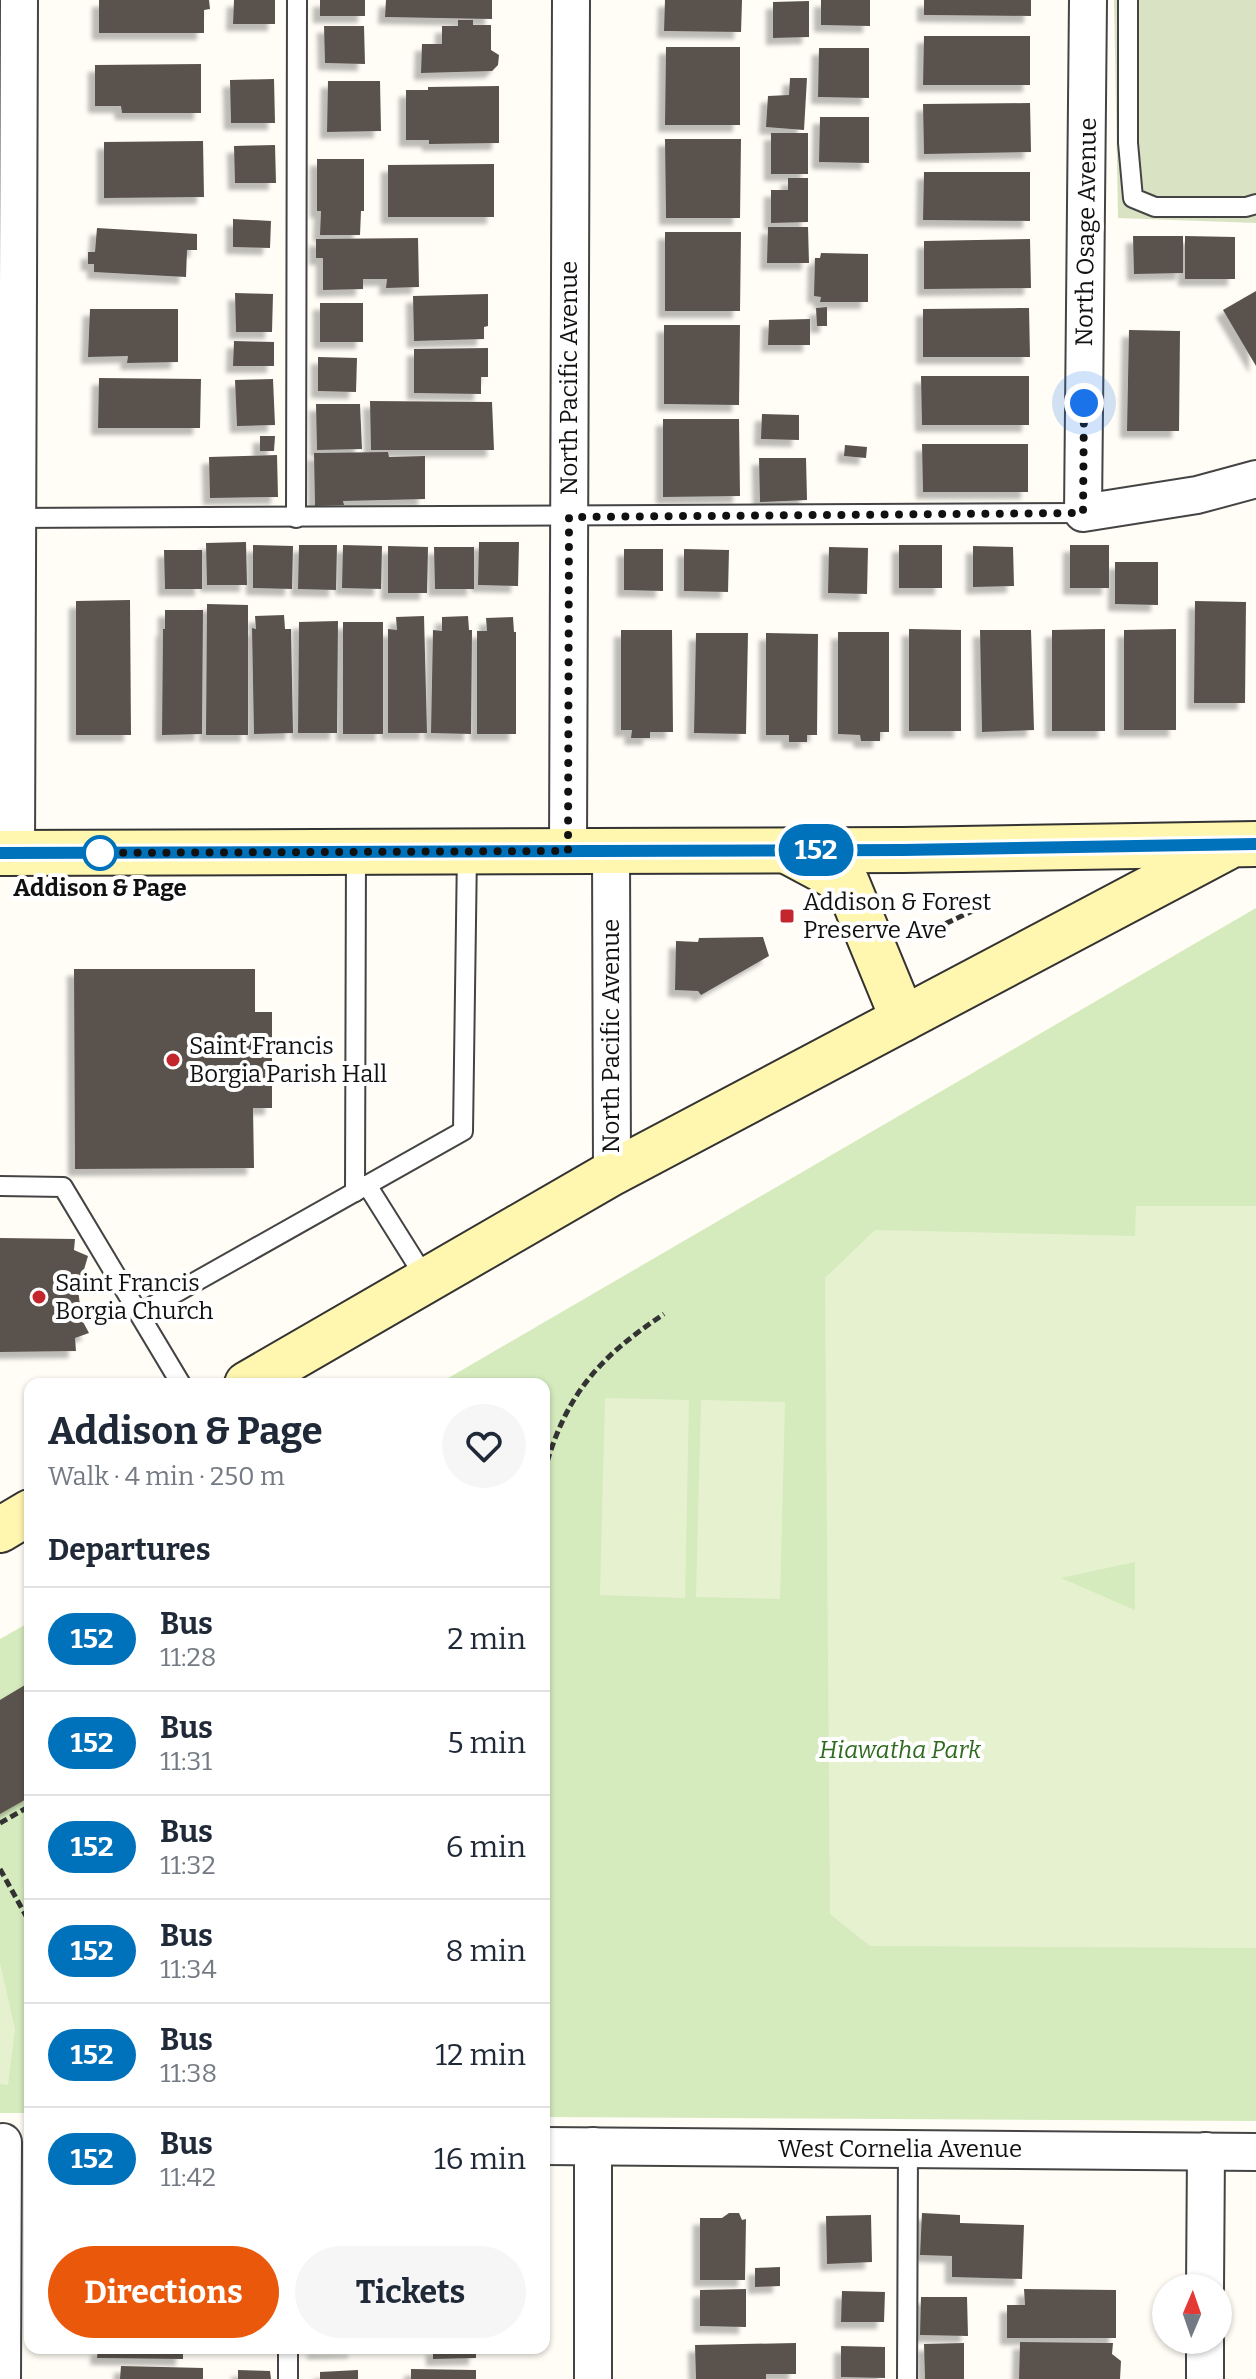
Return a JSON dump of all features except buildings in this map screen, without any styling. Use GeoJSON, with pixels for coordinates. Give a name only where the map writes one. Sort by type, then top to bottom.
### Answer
{"type":"FeatureCollection","features":[{"type":"Feature","properties":{"kind":"main road"},"geometry":{"type":"LineString","coordinates":[[8,853],[787,850],[1249,839]]}},
{"type":"Feature","properties":{"kind":"main road"},"geometry":{"type":"LineString","coordinates":[[257,1378],[612,1173],[1249,839]]}},
{"type":"Feature","properties":{"kind":"main road"},"geometry":{"type":"LineString","coordinates":[[787,850],[847,883],[903,1019]]}},
{"type":"Feature","properties":{"kind":"main road"},"geometry":{"type":"LineString","coordinates":[[0,1530],[24,1516]]}},
{"type":"Feature","properties":{"kind":"street"},"geometry":{"type":"LineString","coordinates":[[8,853],[8,518],[19,0]]}},
{"type":"Feature","properties":{"kind":"street","name":"North Pacific Avenue"},"geometry":{"type":"LineString","coordinates":[[568,851],[571,0]]}},
{"type":"Feature","properties":{"kind":"street","name":"North Osage Avenue"},"geometry":{"type":"LineString","coordinates":[[1083,513],[1088,0]]}},
{"type":"Feature","properties":{"kind":"street"},"geometry":{"type":"LineString","coordinates":[[1083,513],[1197,495],[1256,479]]}},
{"type":"Feature","properties":{"kind":"street","name":"North Pacific Avenue"},"geometry":{"type":"LineString","coordinates":[[611,851],[612,1173]]}},
{"type":"Feature","properties":{"kind":"street"},"geometry":{"type":"LineString","coordinates":[[2,2379],[11,2142]]}},
{"type":"Feature","properties":{"kind":"street","name":"West Cornelia Avenue"},"geometry":{"type":"LineString","coordinates":[[550,2146],[1256,2152]]}},
{"type":"Feature","properties":{"kind":"street"},"geometry":{"type":"LineString","coordinates":[[593,2146],[593,2379]]}},
{"type":"Feature","properties":{"kind":"street"},"geometry":{"type":"LineString","coordinates":[[1205,2274],[1206,2151]]}},
{"type":"Feature","properties":{"kind":"street"},"geometry":{"type":"LineString","coordinates":[[1205,2354],[1205,2379]]}},
{"type":"Feature","properties":{"kind":"lane"},"geometry":{"type":"LineString","coordinates":[[296,518],[297,0]]}},
{"type":"Feature","properties":{"kind":"lane"},"geometry":{"type":"LineString","coordinates":[[1128,0],[1128,143],[1133,198],[1155,207],[1246,207],[1256,204]]}},
{"type":"Feature","properties":{"kind":"lane"},"geometry":{"type":"LineString","coordinates":[[8,518],[1083,513]]}},
{"type":"Feature","properties":{"kind":"lane"},"geometry":{"type":"LineString","coordinates":[[356,852],[361,1188],[426,1279]]}},
{"type":"Feature","properties":{"kind":"lane"},"geometry":{"type":"LineString","coordinates":[[140,1313],[463,1131],[467,852]]}},
{"type":"Feature","properties":{"kind":"lane"},"geometry":{"type":"LineString","coordinates":[[0,1186],[63,1187],[178,1378]]}},
{"type":"Feature","properties":{"kind":"lane"},"geometry":{"type":"LineString","coordinates":[[907,2379],[908,2149]]}},
{"type":"Feature","properties":{"kind":"lane"},"geometry":{"type":"LineString","coordinates":[[288,2354],[288,2379]]}},
{"type":"Feature","properties":{"kind":"path"},"geometry":{"type":"LineString","coordinates":[[902,944],[985,905]]}},
{"type":"Feature","properties":{"kind":"path"},"geometry":{"type":"LineString","coordinates":[[550,1455],[560,1424],[583,1385],[621,1345],[664,1314]]}},
{"type":"Feature","properties":{"kind":"path"},"geometry":{"type":"LineString","coordinates":[[0,1823],[24,1809]]}},
{"type":"Feature","properties":{"kind":"path"},"geometry":{"type":"LineString","coordinates":[[0,1869],[24,1912]]}},
{"type":"Feature","properties":{"kind":"green space"},"geometry":{"type":"Polygon","coordinates":[[[1114,0],[1256,0],[1256,223],[1118,218],[1114,0]]]}},
{"type":"Feature","properties":{"kind":"green space","name":"Hiawatha Park"},"geometry":{"type":"Polygon","coordinates":[[[1256,908],[1256,2121],[550,2117],[550,1378],[448,1378],[1256,908]]]}},
{"type":"Feature","properties":{"kind":"green space"},"geometry":{"type":"Polygon","coordinates":[[[1136,1206],[1256,1206],[1256,1948],[870,1946],[830,1914],[825,1278],[875,1230],[1135,1236],[1136,1206]],[[1135,1562],[1061,1578],[1135,1610],[1135,1562]]]}},
{"type":"Feature","properties":{"kind":"green space"},"geometry":{"type":"Polygon","coordinates":[[[605,1398],[689,1400],[685,1598],[600,1595],[605,1398]]]}},
{"type":"Feature","properties":{"kind":"green space"},"geometry":{"type":"Polygon","coordinates":[[[701,1400],[785,1402],[780,1599],[696,1597],[701,1400]]]}},
{"type":"Feature","properties":{"kind":"green space"},"geometry":{"type":"Polygon","coordinates":[[[24,1625],[24,2113],[0,2113],[0,1639],[24,1625]]]}},
{"type":"Feature","properties":{"kind":"green space"},"geometry":{"type":"Polygon","coordinates":[[[0,1963],[15,2029],[8,2085],[0,2084],[0,1963]]]}},
{"type":"Feature","properties":{"kind":"bus line","name":"152"},"geometry":{"type":"LineString","coordinates":[[0,853],[903,850],[1256,844]]}},
{"type":"Feature","properties":{"kind":"place","name":"Addison & Page"},"geometry":{"type":"Point","coordinates":[100,853]}},
{"type":"Feature","properties":{"kind":"place","name":"Addison & Forest Preserve Ave"},"geometry":{"type":"Point","coordinates":[787,916]}},
{"type":"Feature","properties":{"kind":"place","name":"Saint Francis Borgia Parish Hall"},"geometry":{"type":"Point","coordinates":[173,1060]}},
{"type":"Feature","properties":{"kind":"place","name":"Saint Francis Borgia Church"},"geometry":{"type":"Point","coordinates":[39,1297]}},
{"type":"Feature","properties":{"kind":"route"},"geometry":{"type":"LineString","coordinates":[[100,853],[90,853],[568,851],[569,517],[1083,513],[1084,403]]}}]}
